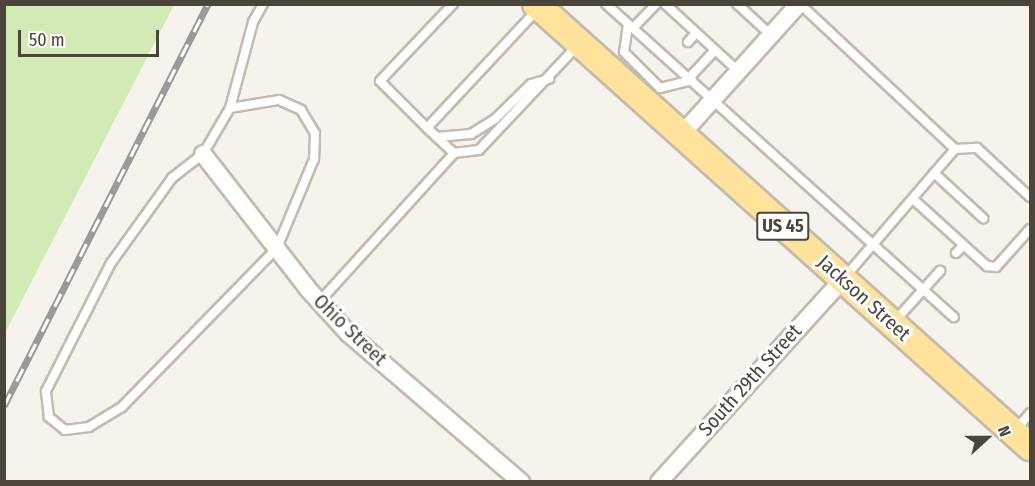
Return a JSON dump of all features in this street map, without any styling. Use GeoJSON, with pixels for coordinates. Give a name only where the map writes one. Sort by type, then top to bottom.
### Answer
{"type":"FeatureCollection","features":[{"type":"Feature","properties":{"kind":"main road","name":"Jackson Street"},"geometry":{"type":"LineString","coordinates":[[538,6],[1022,440]]}},
{"type":"Feature","properties":{"kind":"street"},"geometry":{"type":"LineString","coordinates":[[681,135],[799,4]]}},
{"type":"Feature","properties":{"kind":"street","name":"Ohio Street"},"geometry":{"type":"LineString","coordinates":[[203,154],[349,334],[521,482]]}},
{"type":"Feature","properties":{"kind":"street","name":"South 29th Street"},"geometry":{"type":"LineString","coordinates":[[659,482],[843,279]]}},
{"type":"Feature","properties":{"kind":"lane"},"geometry":{"type":"LineString","coordinates":[[230,108],[279,100],[301,110],[315,133],[314,159],[277,248],[122,407],[89,427],[64,430],[49,417],[46,391],[111,263],[172,178],[203,154],[230,108],[253,22],[263,4]]}},
{"type":"Feature","properties":{"kind":"lane"},"geometry":{"type":"LineString","coordinates":[[453,4],[380,81],[454,153]]}},
{"type":"Feature","properties":{"kind":"lane"},"geometry":{"type":"LineString","coordinates":[[606,4],[655,44],[690,79],[954,317]]}},
{"type":"Feature","properties":{"kind":"lane"},"geometry":{"type":"LineString","coordinates":[[656,4],[631,26],[624,52],[660,88],[690,79],[715,50]]}},
{"type":"Feature","properties":{"kind":"lane"},"geometry":{"type":"LineString","coordinates":[[665,4],[738,71]]}},
{"type":"Feature","properties":{"kind":"lane"},"geometry":{"type":"LineString","coordinates":[[737,4],[771,36]]}},
{"type":"Feature","properties":{"kind":"lane"},"geometry":{"type":"LineString","coordinates":[[799,4],[955,148],[977,148],[1029,194]]}},
{"type":"Feature","properties":{"kind":"lane"},"geometry":{"type":"LineString","coordinates":[[427,128],[538,6]]}},
{"type":"Feature","properties":{"kind":"lane"},"geometry":{"type":"LineString","coordinates":[[671,25],[678,16]]}},
{"type":"Feature","properties":{"kind":"lane"},"geometry":{"type":"LineString","coordinates":[[688,42],[696,33]]}},
{"type":"Feature","properties":{"kind":"lane"},"geometry":{"type":"LineString","coordinates":[[320,301],[454,153],[479,150],[549,80],[579,44]]}},
{"type":"Feature","properties":{"kind":"lane"},"geometry":{"type":"LineString","coordinates":[[437,137],[471,134],[495,119],[531,84],[549,80]]}},
{"type":"Feature","properties":{"kind":"lane"},"geometry":{"type":"LineString","coordinates":[[843,279],[955,148]]}},
{"type":"Feature","properties":{"kind":"lane"},"geometry":{"type":"LineString","coordinates":[[934,173],[983,218]]}},
{"type":"Feature","properties":{"kind":"lane"},"geometry":{"type":"LineString","coordinates":[[913,199],[987,266],[996,267],[1030,229]]}},
{"type":"Feature","properties":{"kind":"lane"},"geometry":{"type":"LineString","coordinates":[[1006,240],[1013,248]]}},
{"type":"Feature","properties":{"kind":"lane"},"geometry":{"type":"LineString","coordinates":[[956,253],[963,246]]}},
{"type":"Feature","properties":{"kind":"lane"},"geometry":{"type":"LineString","coordinates":[[893,324],[940,271]]}},
{"type":"Feature","properties":{"kind":"lane"},"geometry":{"type":"LineString","coordinates":[[1022,440],[1030,413]]}},
{"type":"Feature","properties":{"kind":"green space"},"geometry":{"type":"Polygon","coordinates":[[[4,5],[174,5],[5,333],[4,5]]]}},
{"type":"Feature","properties":{"kind":"railway"},"geometry":{"type":"LineString","coordinates":[[4,406],[208,4]]}}]}
